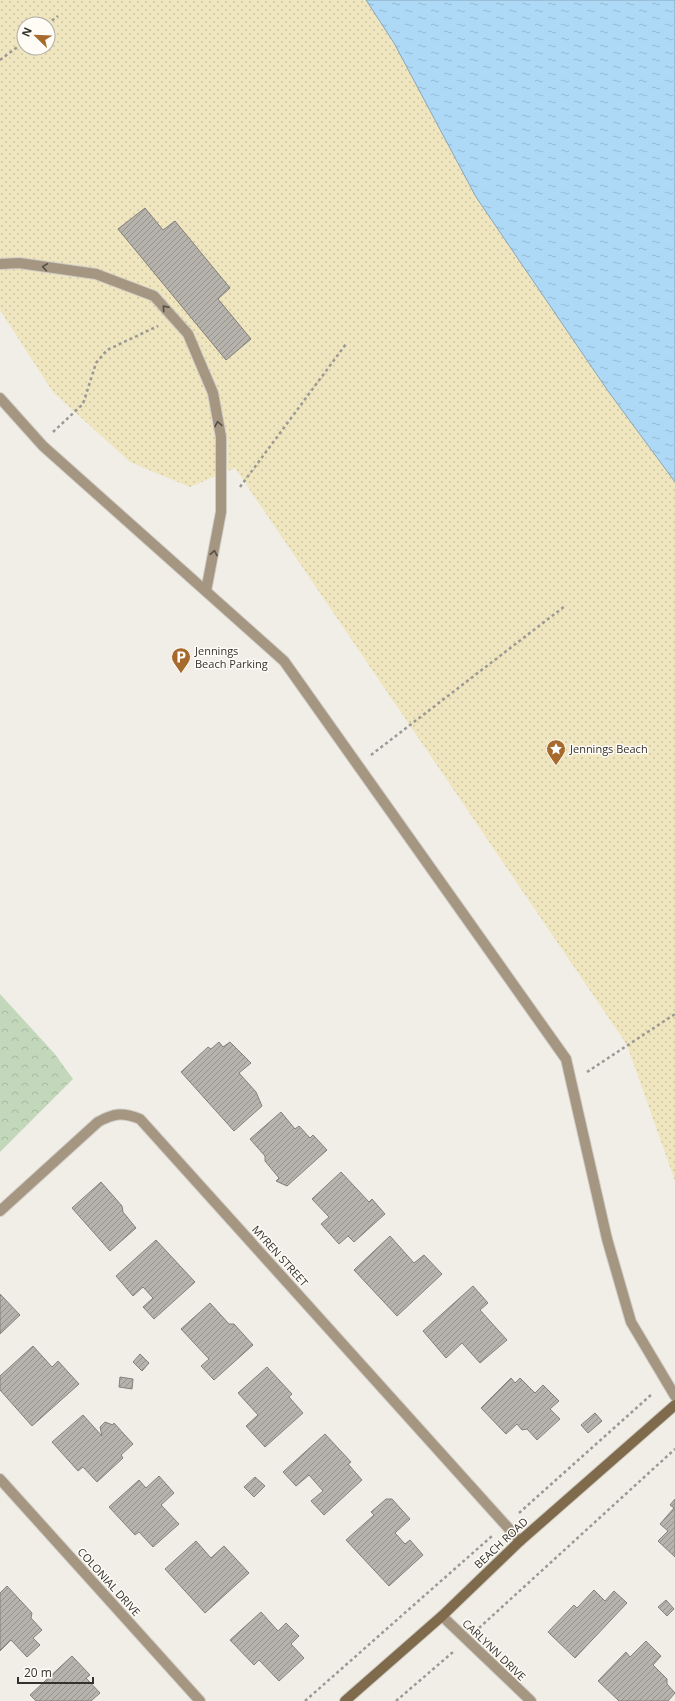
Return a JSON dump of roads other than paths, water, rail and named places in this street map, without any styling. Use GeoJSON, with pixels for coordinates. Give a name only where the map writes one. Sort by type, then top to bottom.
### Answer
{"type":"FeatureCollection","features":[{"type":"Feature","properties":{"kind":"street"},"geometry":{"type":"LineString","coordinates":[[0,264],[19,263],[96,274],[154,296],[188,334],[213,393],[221,437],[222,512],[206,591]]}},
{"type":"Feature","properties":{"kind":"street"},"geometry":{"type":"LineString","coordinates":[[0,398],[40,442],[284,661],[566,1059],[570,1084],[607,1240],[631,1322],[675,1396]]}},
{"type":"Feature","properties":{"kind":"street","name":"MYREN STREET"},"geometry":{"type":"LineString","coordinates":[[0,1211],[98,1122],[110,1115],[122,1113],[140,1119],[520,1541]]}},
{"type":"Feature","properties":{"kind":"street","name":"BEACH ROAD"},"geometry":{"type":"LineString","coordinates":[[346,1701],[442,1616],[520,1541],[675,1405]]}},
{"type":"Feature","properties":{"kind":"street","name":"COLONIAL DRIVE"},"geometry":{"type":"LineString","coordinates":[[0,1479],[200,1701]]}},
{"type":"Feature","properties":{"kind":"street","name":"CARLYNN DRIVE"},"geometry":{"type":"LineString","coordinates":[[442,1616],[531,1701]]}},
{"type":"Feature","properties":{"kind":"water"},"geometry":{"type":"Polygon","coordinates":[[[366,0],[675,0],[675,482],[608,391],[476,197],[394,43],[366,0]]]}},
{"type":"Feature","properties":{"kind":"place","name":"Jennings Beach Parking"},"geometry":{"type":"Point","coordinates":[181,674]}},
{"type":"Feature","properties":{"kind":"place","name":"Jennings Beach"},"geometry":{"type":"Point","coordinates":[556,766]}}]}
